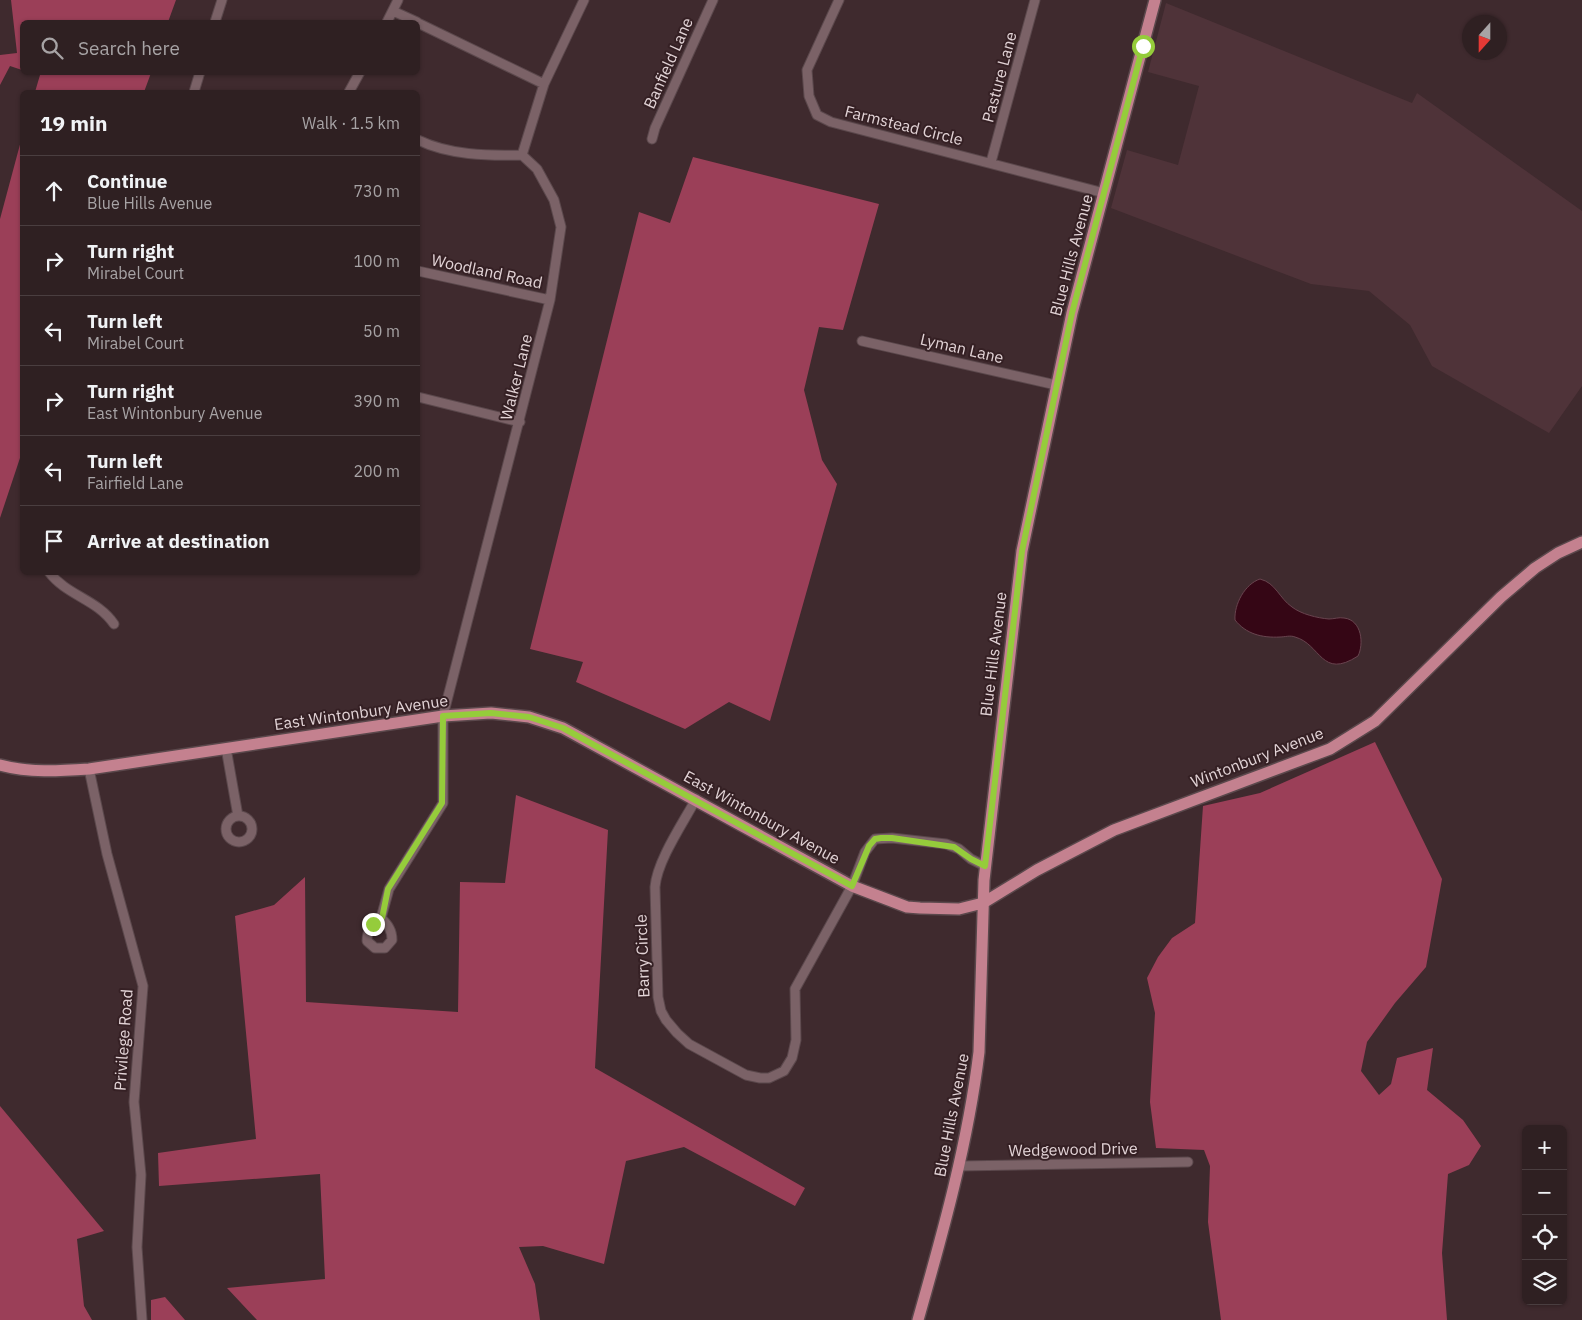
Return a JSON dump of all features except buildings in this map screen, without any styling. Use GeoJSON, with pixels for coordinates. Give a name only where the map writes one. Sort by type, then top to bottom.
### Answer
{"type":"FeatureCollection","features":[{"type":"Feature","properties":{"kind":"main road","name":"Blue Hills Avenue"},"geometry":{"type":"LineString","coordinates":[[918,1320],[959,1166],[972,1106],[979,1052],[985,866],[1022,551],[1072,313],[1155,0]]}},
{"type":"Feature","properties":{"kind":"main road","name":"Wintonbury Avenue"},"geometry":{"type":"LineString","coordinates":[[983,903],[1037,870],[1114,830],[1330,749],[1375,721],[1500,597],[1535,568],[1558,553],[1582,542]]}},
{"type":"Feature","properties":{"kind":"main road","name":"East Wintonbury Avenue"},"geometry":{"type":"LineString","coordinates":[[0,765],[10,768],[51,772],[89,769],[443,716],[491,713],[529,717],[563,728],[696,799],[852,886],[900,904],[920,908],[959,909],[983,903]]}},
{"type":"Feature","properties":{"kind":"street"},"geometry":{"type":"LineString","coordinates":[[216,20],[222,0]]}},
{"type":"Feature","properties":{"kind":"street"},"geometry":{"type":"LineString","coordinates":[[388,20],[398,0]]}},
{"type":"Feature","properties":{"kind":"street"},"geometry":{"type":"LineString","coordinates":[[420,141],[431,146],[488,156],[522,156],[544,84],[584,0]]}},
{"type":"Feature","properties":{"kind":"street","name":"Banfield Lane"},"geometry":{"type":"LineString","coordinates":[[652,139],[655,128],[713,0]]}},
{"type":"Feature","properties":{"kind":"street","name":"Farmstead Circle"},"geometry":{"type":"LineString","coordinates":[[839,0],[807,70],[809,96],[817,115],[831,122],[991,162],[1104,193]]}},
{"type":"Feature","properties":{"kind":"street","name":"Pasture Lane"},"geometry":{"type":"LineString","coordinates":[[991,162],[1035,0]]}},
{"type":"Feature","properties":{"kind":"street"},"geometry":{"type":"LineString","coordinates":[[393,11],[413,20]]}},
{"type":"Feature","properties":{"kind":"street"},"geometry":{"type":"LineString","coordinates":[[420,23],[544,84]]}},
{"type":"Feature","properties":{"kind":"street"},"geometry":{"type":"LineString","coordinates":[[195,90],[199,75]]}},
{"type":"Feature","properties":{"kind":"street"},"geometry":{"type":"LineString","coordinates":[[350,90],[358,75]]}},
{"type":"Feature","properties":{"kind":"street","name":"Walker Lane"},"geometry":{"type":"LineString","coordinates":[[382,918],[388,889],[442,803],[443,716],[550,300],[561,227],[554,200],[537,169],[522,156]]}},
{"type":"Feature","properties":{"kind":"street","name":"Woodland Road"},"geometry":{"type":"LineString","coordinates":[[420,271],[550,300]]}},
{"type":"Feature","properties":{"kind":"street","name":"Lyman Lane"},"geometry":{"type":"LineString","coordinates":[[862,341],[1056,385]]}},
{"type":"Feature","properties":{"kind":"street"},"geometry":{"type":"LineString","coordinates":[[420,397],[520,422]]}},
{"type":"Feature","properties":{"kind":"street"},"geometry":{"type":"LineString","coordinates":[[52,575],[66,589],[107,614],[114,624]]}},
{"type":"Feature","properties":{"kind":"street"},"geometry":{"type":"LineString","coordinates":[[226,748],[238,816]]}},
{"type":"Feature","properties":{"kind":"street","name":"Privilege Road"},"geometry":{"type":"LineString","coordinates":[[89,769],[107,854],[144,986],[134,1102],[141,1175],[137,1247],[142,1320]]}},
{"type":"Feature","properties":{"kind":"street","name":"Barry Circle"},"geometry":{"type":"LineString","coordinates":[[696,799],[657,874],[655,888],[658,1002],[663,1016],[682,1039],[755,1078],[769,1078],[784,1070],[792,1058],[795,1047],[796,987],[852,886],[869,846],[875,839],[892,838],[954,847],[985,866]]}},
{"type":"Feature","properties":{"kind":"street","name":"Wedgewood Drive"},"geometry":{"type":"LineString","coordinates":[[959,1166],[1188,1162]]}},
{"type":"Feature","properties":{"kind":"shaded area"},"geometry":{"type":"Polygon","coordinates":[[[11,0],[176,0],[169,20],[20,20],[20,69],[10,66],[0,85],[0,55],[17,53],[11,0]]]}},
{"type":"Feature","properties":{"kind":"shaded area"},"geometry":{"type":"Polygon","coordinates":[[[1166,3],[1412,103],[1417,93],[1582,211],[1582,386],[1549,433],[1432,366],[1410,325],[1369,291],[1311,284],[1111,208],[1127,150],[1178,165],[1199,86],[1148,72],[1166,3]]]}},
{"type":"Feature","properties":{"kind":"shaded area"},"geometry":{"type":"Polygon","coordinates":[[[40,75],[150,75],[145,90],[36,90],[40,75]]]}},
{"type":"Feature","properties":{"kind":"shaded area"},"geometry":{"type":"Polygon","coordinates":[[[20,144],[20,458],[0,518],[0,219],[20,144]]]}},
{"type":"Feature","properties":{"kind":"shaded area"},"geometry":{"type":"Polygon","coordinates":[[[693,157],[879,204],[843,330],[819,327],[804,390],[822,460],[837,484],[770,721],[729,702],[685,729],[576,682],[583,662],[530,649],[639,212],[670,223],[693,157]]]}},
{"type":"Feature","properties":{"kind":"shaded area"},"geometry":{"type":"Polygon","coordinates":[[[1260,579],[1274,587],[1288,603],[1300,612],[1329,619],[1344,618],[1355,623],[1361,639],[1358,656],[1346,662],[1336,664],[1322,658],[1311,646],[1295,637],[1261,636],[1244,629],[1235,620],[1236,608],[1245,590],[1260,579]]]}},
{"type":"Feature","properties":{"kind":"shaded area"},"geometry":{"type":"Polygon","coordinates":[[[1375,742],[1442,879],[1426,967],[1395,1003],[1367,1042],[1361,1071],[1379,1095],[1391,1084],[1397,1058],[1433,1048],[1427,1090],[1463,1120],[1481,1146],[1469,1165],[1448,1174],[1442,1253],[1447,1320],[1221,1320],[1208,1222],[1210,1166],[1204,1150],[1156,1148],[1150,1102],[1155,1013],[1147,978],[1158,957],[1172,938],[1195,923],[1203,806],[1260,793],[1375,742]]]}},
{"type":"Feature","properties":{"kind":"shaded area"},"geometry":{"type":"Polygon","coordinates":[[[516,795],[608,830],[595,1068],[805,1188],[795,1206],[684,1147],[626,1161],[604,1264],[543,1246],[519,1247],[535,1284],[540,1320],[257,1320],[227,1288],[325,1279],[320,1174],[159,1186],[158,1153],[256,1139],[235,916],[274,905],[305,877],[306,1002],[458,1012],[460,882],[505,883],[516,795]]]}},
{"type":"Feature","properties":{"kind":"shaded area"},"geometry":{"type":"Polygon","coordinates":[[[0,1106],[104,1231],[77,1239],[84,1306],[92,1320],[0,1320],[0,1106]]]}},
{"type":"Feature","properties":{"kind":"shaded area"},"geometry":{"type":"Polygon","coordinates":[[[165,1297],[185,1320],[151,1320],[151,1300],[165,1297]]]}},
{"type":"Feature","properties":{"kind":"route"},"geometry":{"type":"LineString","coordinates":[[373,924],[382,918],[388,889],[442,803],[443,716],[491,713],[529,717],[563,728],[696,799],[852,886],[865,852],[871,842],[881,838],[946,844],[959,849],[971,859],[985,866],[1022,551],[1032,499],[1072,313],[1143,46]]}}]}
